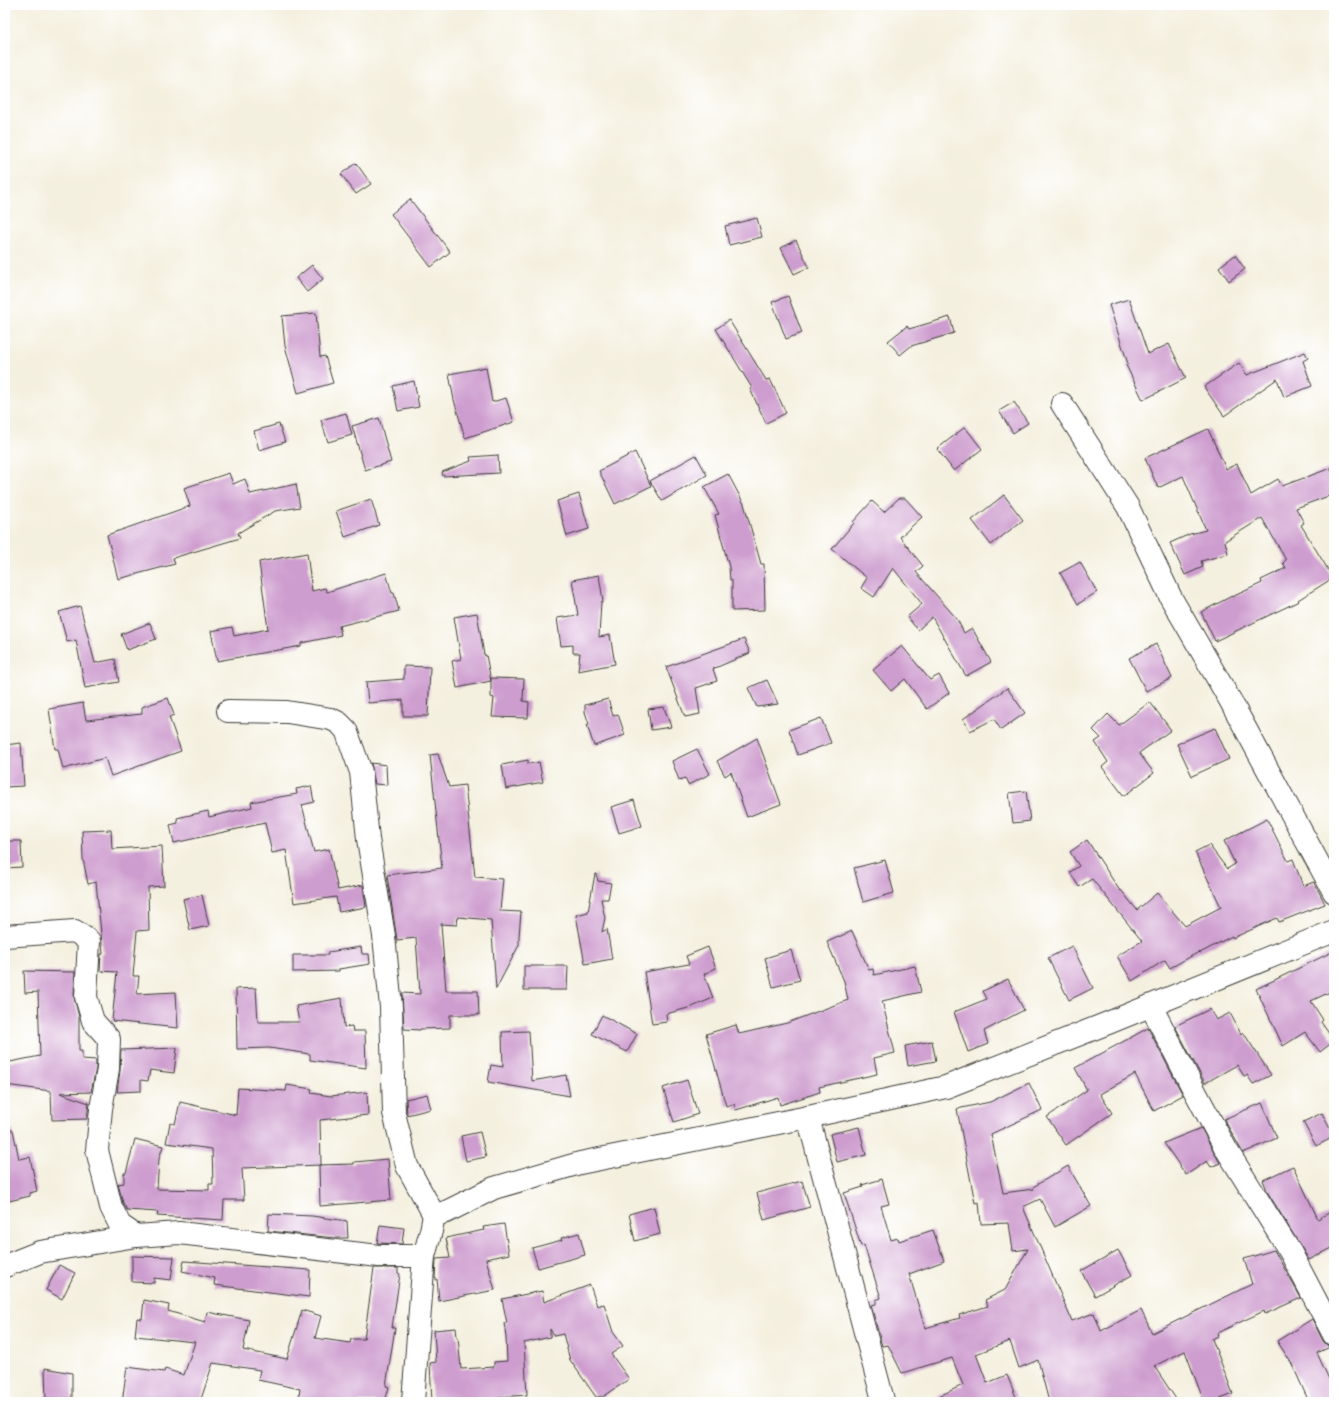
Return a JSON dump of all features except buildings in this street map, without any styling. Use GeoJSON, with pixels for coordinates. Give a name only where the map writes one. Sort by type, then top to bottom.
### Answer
{"type":"FeatureCollection","features":[{"type":"Feature","properties":{"kind":"street"},"geometry":{"type":"LineString","coordinates":[[1062,404],[1128,507],[1171,598],[1230,700],[1334,892]]}},
{"type":"Feature","properties":{"kind":"street"},"geometry":{"type":"LineString","coordinates":[[228,711],[287,712],[331,719],[339,723],[346,730],[361,772],[368,839],[384,936],[391,1007],[394,1113],[407,1166],[434,1215],[432,1231],[424,1256],[413,1402]]}},
{"type":"Feature","properties":{"kind":"street"},"geometry":{"type":"LineString","coordinates":[[5,936],[75,931],[89,941],[86,997],[92,1021],[109,1039],[108,1069],[101,1109],[97,1150],[111,1207],[120,1225],[136,1236]]}},
{"type":"Feature","properties":{"kind":"street"},"geometry":{"type":"LineString","coordinates":[[434,1215],[446,1212],[494,1188],[580,1163],[808,1117],[946,1087],[1151,1006],[1334,931]]}},
{"type":"Feature","properties":{"kind":"street"},"geometry":{"type":"LineString","coordinates":[[1151,1006],[1190,1084],[1226,1149],[1291,1253],[1334,1335]]}},
{"type":"Feature","properties":{"kind":"street"},"geometry":{"type":"LineString","coordinates":[[808,1117],[882,1400]]}},
{"type":"Feature","properties":{"kind":"street"},"geometry":{"type":"LineString","coordinates":[[5,1266],[40,1252],[136,1236],[179,1234],[379,1256],[424,1256]]}}]}
